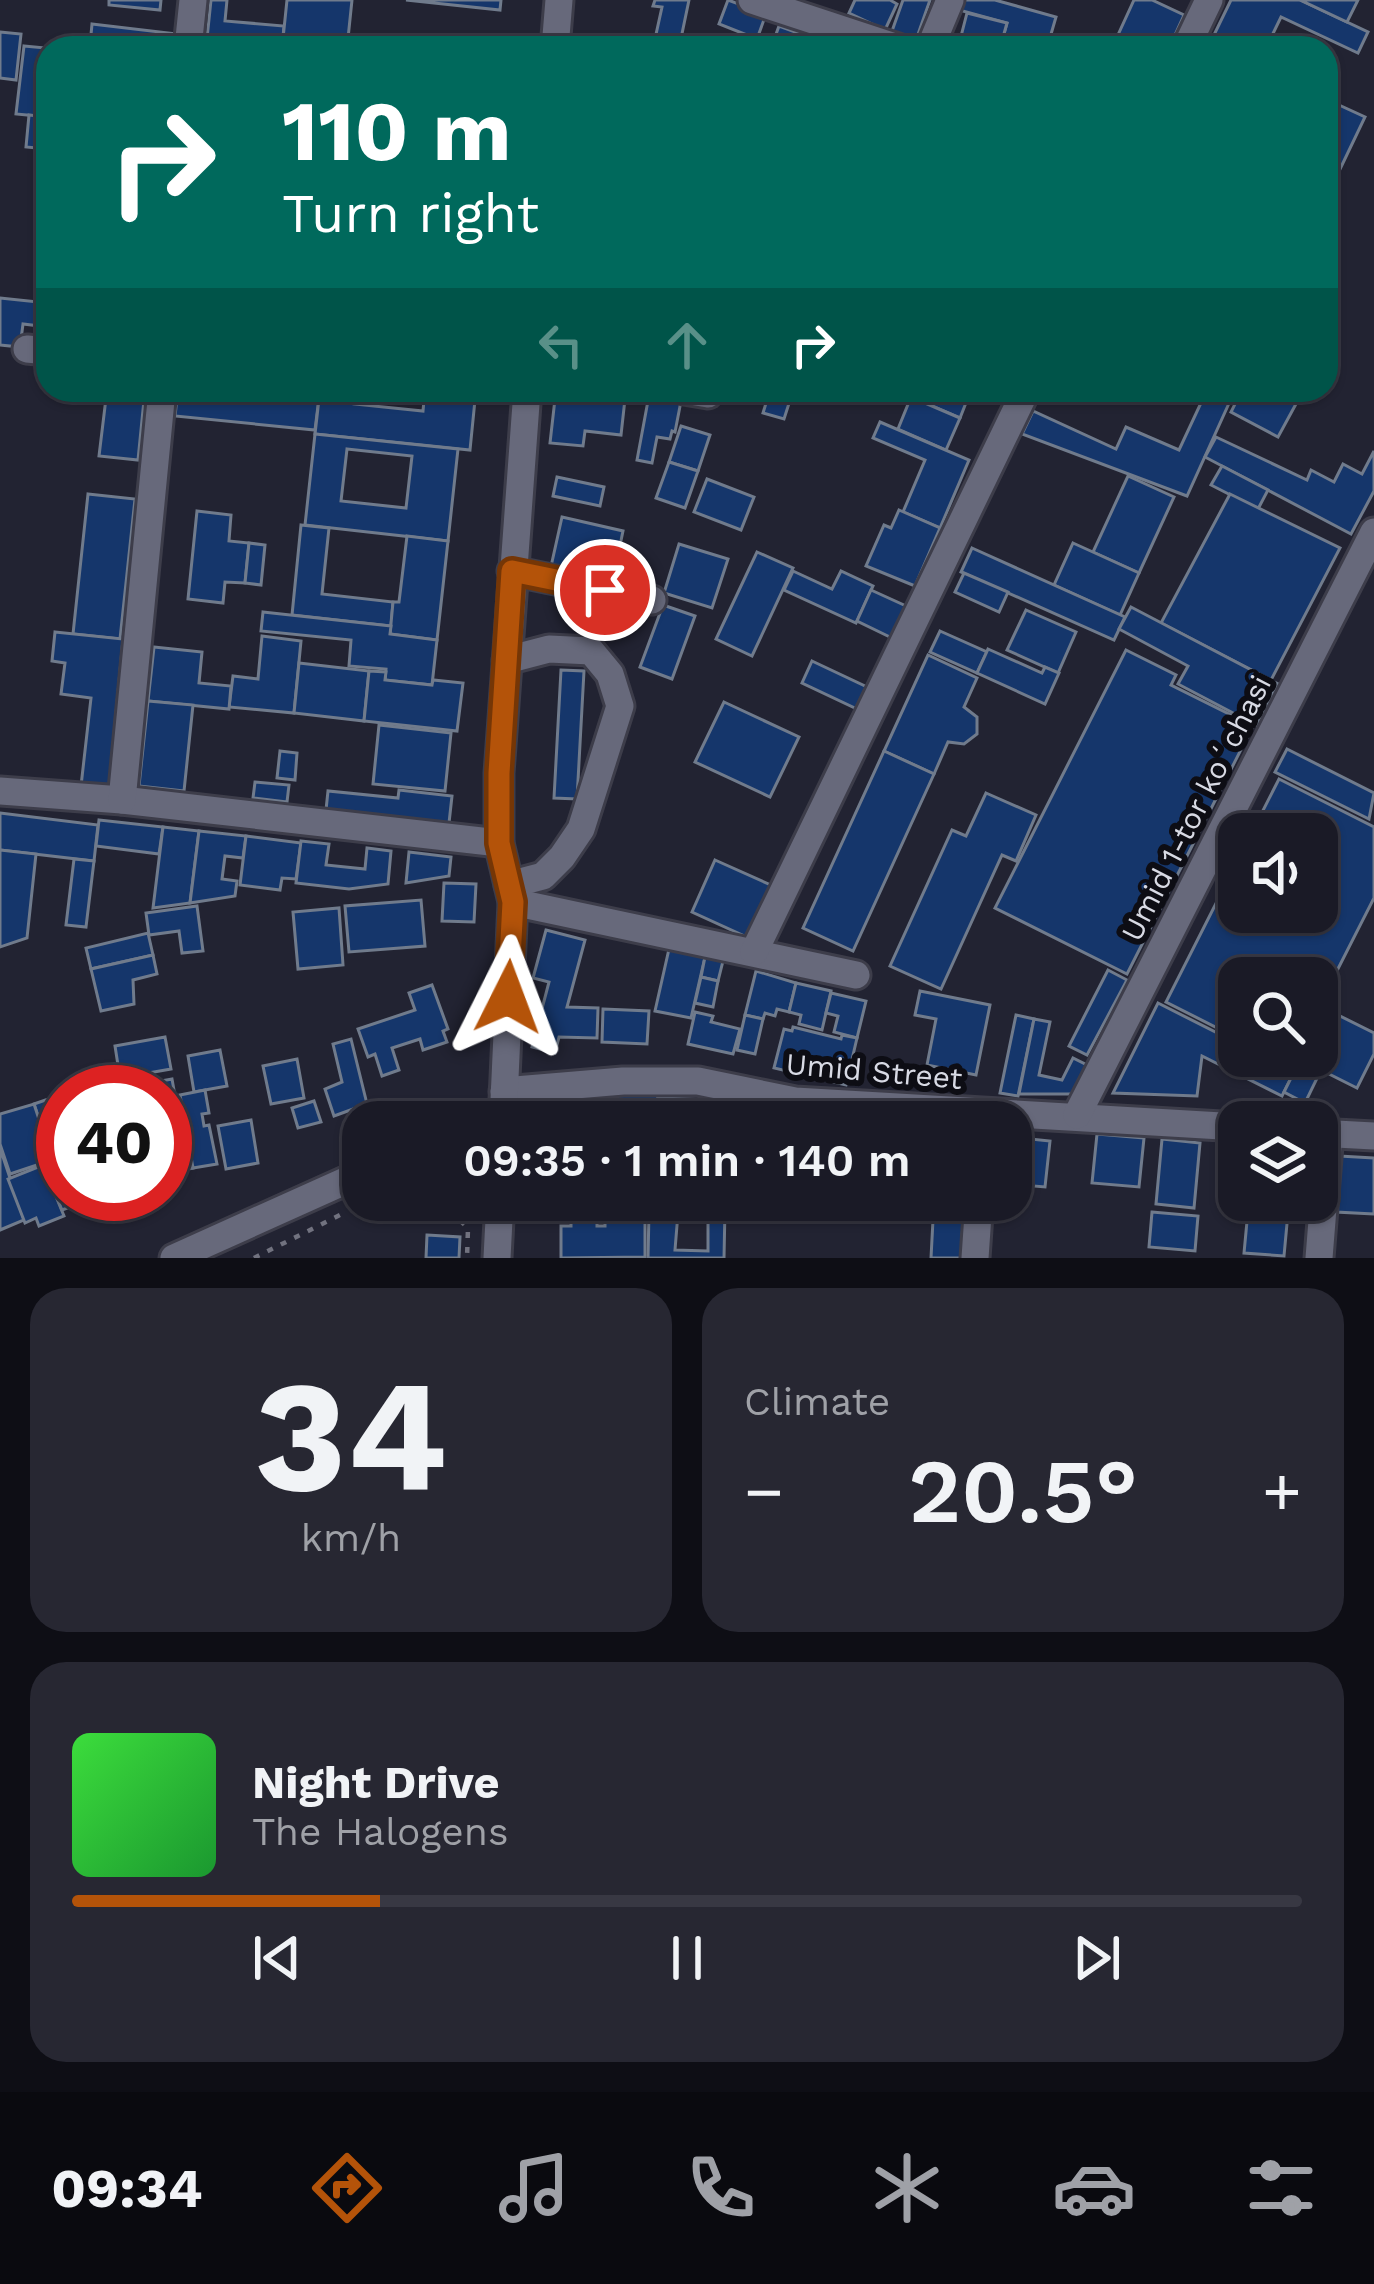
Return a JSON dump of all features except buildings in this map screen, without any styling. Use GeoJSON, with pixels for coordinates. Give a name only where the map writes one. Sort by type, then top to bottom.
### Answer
{"type":"FeatureCollection","features":[{"type":"Feature","properties":{"kind":"street"},"geometry":{"type":"LineString","coordinates":[[189,36],[193,0]]}},
{"type":"Feature","properties":{"kind":"street"},"geometry":{"type":"LineString","coordinates":[[556,36],[559,0]]}},
{"type":"Feature","properties":{"kind":"street"},"geometry":{"type":"LineString","coordinates":[[752,0],[862,36]]}},
{"type":"Feature","properties":{"kind":"street"},"geometry":{"type":"LineString","coordinates":[[935,36],[950,0]]}},
{"type":"Feature","properties":{"kind":"street"},"geometry":{"type":"LineString","coordinates":[[1192,36],[1209,0]]}},
{"type":"Feature","properties":{"kind":"street"},"geometry":{"type":"LineString","coordinates":[[122,800],[161,402]]}},
{"type":"Feature","properties":{"kind":"street"},"geometry":{"type":"LineString","coordinates":[[504,1101],[511,894],[499,843],[525,402]]}},
{"type":"Feature","properties":{"kind":"street"},"geometry":{"type":"LineString","coordinates":[[754,952],[1020,402]]}},
{"type":"Feature","properties":{"kind":"street","name":"Umid 1-tor koʻchasi"},"geometry":{"type":"LineString","coordinates":[[1078,1115],[1374,532]]}},
{"type":"Feature","properties":{"kind":"street"},"geometry":{"type":"LineString","coordinates":[[512,571],[652,600]]}},
{"type":"Feature","properties":{"kind":"street"},"geometry":{"type":"LineString","coordinates":[[507,660],[549,649],[591,652],[610,674],[620,706],[581,829],[543,876],[511,894]]}},
{"type":"Feature","properties":{"kind":"street"},"geometry":{"type":"LineString","coordinates":[[0,791],[122,800],[499,843]]}},
{"type":"Feature","properties":{"kind":"street"},"geometry":{"type":"LineString","coordinates":[[511,894],[856,975]]}},
{"type":"Feature","properties":{"kind":"street","name":"Umid Street"},"geometry":{"type":"LineString","coordinates":[[504,1091],[623,1081],[698,1081],[795,1101]]}},
{"type":"Feature","properties":{"kind":"street","name":"Umid Street"},"geometry":{"type":"LineString","coordinates":[[1032,1116],[1078,1115],[1218,1125]]}},
{"type":"Feature","properties":{"kind":"street"},"geometry":{"type":"LineString","coordinates":[[1338,1134],[1374,1136]]}},
{"type":"Feature","properties":{"kind":"street"},"geometry":{"type":"LineString","coordinates":[[174,1258],[342,1182]]}},
{"type":"Feature","properties":{"kind":"street"},"geometry":{"type":"LineString","coordinates":[[497,1258],[499,1221]]}},
{"type":"Feature","properties":{"kind":"street"},"geometry":{"type":"LineString","coordinates":[[975,1258],[978,1221]]}},
{"type":"Feature","properties":{"kind":"street"},"geometry":{"type":"LineString","coordinates":[[1319,1258],[1320,1221]]}},
{"type":"Feature","properties":{"kind":"path"},"geometry":{"type":"LineString","coordinates":[[254,1258],[342,1214]]}},
{"type":"Feature","properties":{"kind":"path"},"geometry":{"type":"LineString","coordinates":[[460,1221],[467,1228],[466,1258]]}},
{"type":"Feature","properties":{"kind":"route"},"geometry":{"type":"LineString","coordinates":[[508,997],[513,902],[499,843],[499,773],[512,571],[605,590]]}}]}
